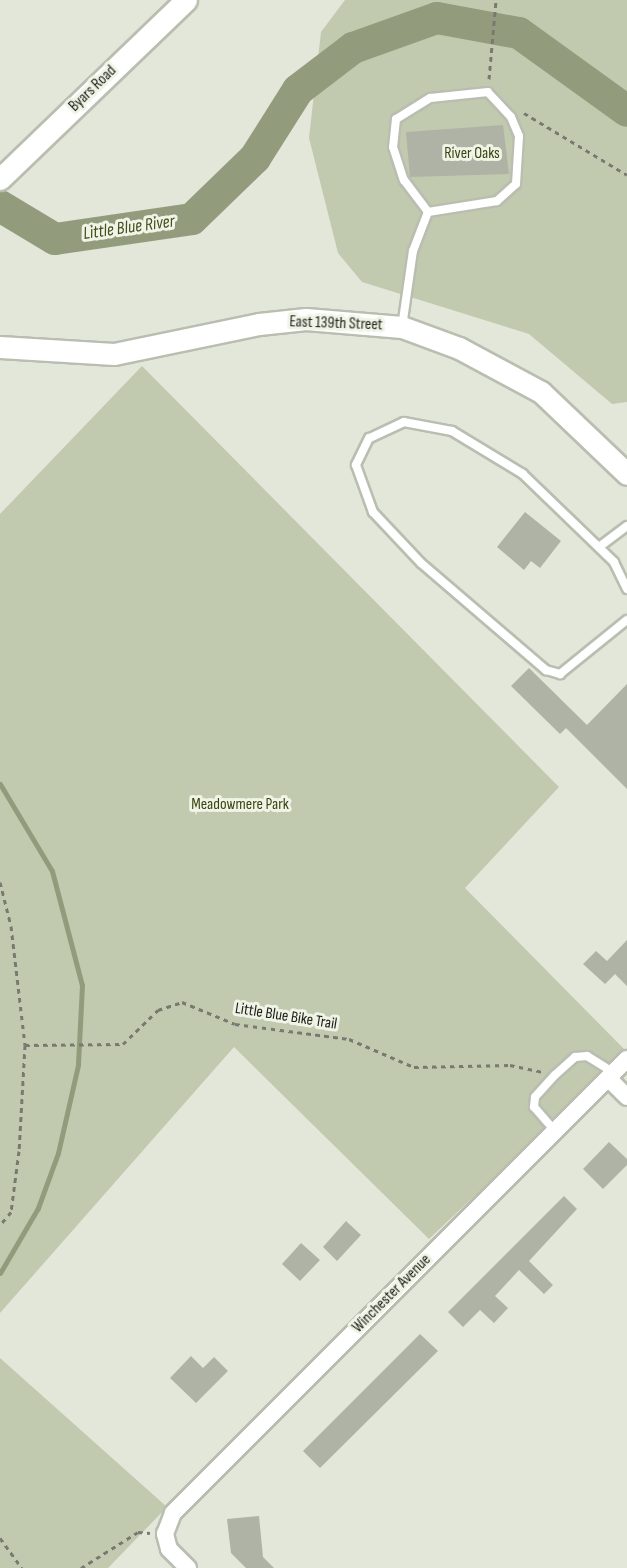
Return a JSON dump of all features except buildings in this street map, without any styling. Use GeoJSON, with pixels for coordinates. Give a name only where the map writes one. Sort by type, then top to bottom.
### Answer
{"type":"FeatureCollection","features":[{"type":"Feature","properties":{"kind":"street","name":"Byars Road"},"geometry":{"type":"LineString","coordinates":[[0,179],[177,3]]}},
{"type":"Feature","properties":{"kind":"street","name":"East 139th Street"},"geometry":{"type":"LineString","coordinates":[[0,347],[114,354],[259,324],[306,319],[402,327],[459,348],[542,392],[627,474]]}},
{"type":"Feature","properties":{"kind":"street","name":"Winchester Avenue"},"geometry":{"type":"LineString","coordinates":[[165,1534],[173,1513],[627,1059]]}},
{"type":"Feature","properties":{"kind":"street"},"geometry":{"type":"LineString","coordinates":[[611,1075],[627,1097]]}},
{"type":"Feature","properties":{"kind":"street"},"geometry":{"type":"LineString","coordinates":[[165,1534],[169,1549],[188,1568]]}},
{"type":"Feature","properties":{"kind":"lane"},"geometry":{"type":"LineString","coordinates":[[488,92],[511,117],[519,136],[516,184],[497,201],[429,212],[404,180],[393,147],[396,119],[430,98],[488,92]]}},
{"type":"Feature","properties":{"kind":"lane"},"geometry":{"type":"LineString","coordinates":[[402,327],[413,251],[429,212]]}},
{"type":"Feature","properties":{"kind":"lane"},"geometry":{"type":"LineString","coordinates":[[627,589],[614,562],[523,474],[452,431],[404,422],[369,438],[356,465],[374,512],[421,562],[546,670],[560,675],[627,621]]}},
{"type":"Feature","properties":{"kind":"lane"},"geometry":{"type":"LineString","coordinates":[[599,548],[627,526]]}},
{"type":"Feature","properties":{"kind":"lane"},"geometry":{"type":"LineString","coordinates":[[555,1131],[534,1107],[535,1097],[555,1075],[575,1057],[587,1056],[611,1075]]}},
{"type":"Feature","properties":{"kind":"path"},"geometry":{"type":"LineString","coordinates":[[488,92],[496,0]]}},
{"type":"Feature","properties":{"kind":"path"},"geometry":{"type":"LineString","coordinates":[[517,109],[627,175]]}},
{"type":"Feature","properties":{"kind":"path"},"geometry":{"type":"LineString","coordinates":[[0,882],[11,926],[25,1045],[20,1151],[11,1212],[0,1225]]}},
{"type":"Feature","properties":{"kind":"path","name":"Little Blue Bike Trail"},"geometry":{"type":"LineString","coordinates":[[25,1045],[123,1044],[158,1010],[182,1002],[235,1024],[349,1039],[414,1067],[510,1065],[555,1075]]}},
{"type":"Feature","properties":{"kind":"path"},"geometry":{"type":"LineString","coordinates":[[81,1568],[138,1532],[165,1534]]}},
{"type":"Feature","properties":{"kind":"path"},"geometry":{"type":"LineString","coordinates":[[0,1538],[22,1568]]}},
{"type":"Feature","properties":{"kind":"green space","name":"River Oaks"},"geometry":{"type":"Polygon","coordinates":[[[345,0],[627,0],[627,402],[612,404],[529,334],[362,282],[338,253],[309,138],[321,32],[345,0]]]}},
{"type":"Feature","properties":{"kind":"green space","name":"Meadowmere Park"},"geometry":{"type":"Polygon","coordinates":[[[142,366],[559,787],[465,888],[627,1052],[429,1239],[234,1047],[0,1313],[0,514],[142,366]]]}},
{"type":"Feature","properties":{"kind":"green space"},"geometry":{"type":"Polygon","coordinates":[[[0,1358],[167,1507],[108,1568],[0,1568],[0,1358]]]}},
{"type":"Feature","properties":{"kind":"waterway","name":"Little Blue River"},"geometry":{"type":"LineString","coordinates":[[0,206],[55,239],[192,219],[255,158],[298,90],[353,48],[437,18],[519,33],[627,111]]}},
{"type":"Feature","properties":{"kind":"waterway"},"geometry":{"type":"LineString","coordinates":[[0,784],[52,871],[82,985],[78,1065],[58,1153],[38,1208],[0,1273]]}}]}
